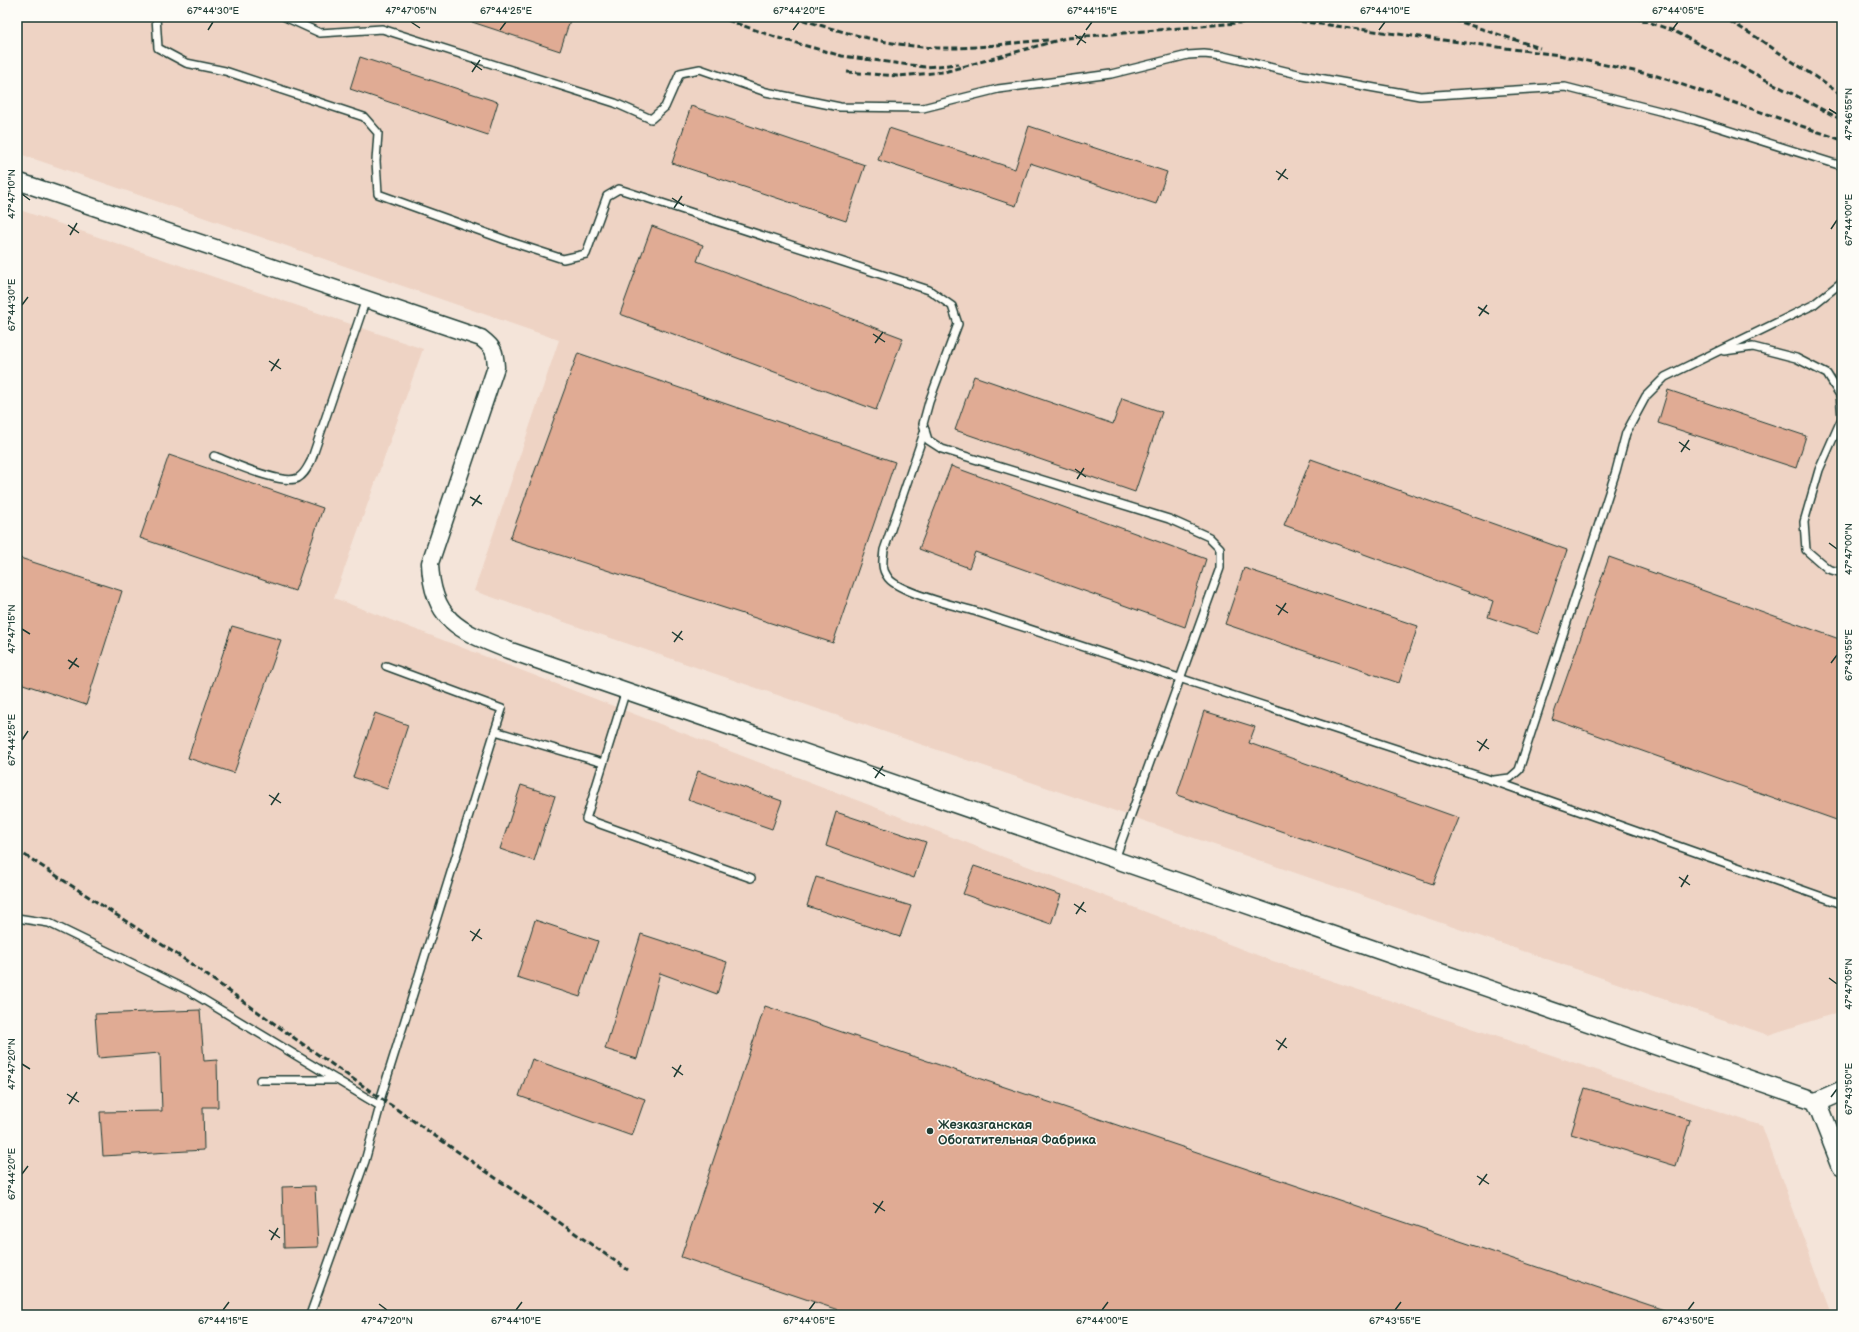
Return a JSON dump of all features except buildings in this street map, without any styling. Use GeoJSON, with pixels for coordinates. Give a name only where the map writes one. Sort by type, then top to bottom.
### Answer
{"type":"FeatureCollection","features":[{"type":"Feature","properties":{"kind":"main road"},"geometry":{"type":"LineString","coordinates":[[1842,1091],[1817,1102],[1842,1166]]}},
{"type":"Feature","properties":{"kind":"street"},"geometry":{"type":"LineString","coordinates":[[17,181],[481,338],[494,349],[496,356],[496,367],[430,563],[430,578],[434,595],[449,620],[473,637],[1817,1102]]}},
{"type":"Feature","properties":{"kind":"lane"},"geometry":{"type":"LineString","coordinates":[[156,17],[158,48],[186,63],[225,71],[364,118],[378,133],[376,162],[378,194],[511,242],[563,258],[586,254],[607,196],[619,189],[929,290],[952,306],[958,324],[929,402],[923,424],[928,440],[942,449],[1169,519],[1209,536],[1220,548],[1220,568],[1115,859]]}},
{"type":"Feature","properties":{"kind":"lane"},"geometry":{"type":"LineString","coordinates":[[285,17],[320,33],[382,29],[616,103],[651,119],[665,106],[680,73],[700,69],[766,92],[840,107],[923,108],[998,89],[1111,74],[1188,55],[1204,54],[1223,56],[1302,75],[1420,96],[1565,87],[1696,120],[1842,166]]}},
{"type":"Feature","properties":{"kind":"lane"},"geometry":{"type":"LineString","coordinates":[[1492,780],[1510,778],[1519,770],[1616,471],[1626,433],[1646,396],[1665,377],[1813,305],[1842,282]]}},
{"type":"Feature","properties":{"kind":"lane"},"geometry":{"type":"LineString","coordinates":[[214,456],[284,480],[296,479],[305,472],[311,461],[366,299]]}},
{"type":"Feature","properties":{"kind":"lane"},"geometry":{"type":"LineString","coordinates":[[1718,352],[1753,347],[1796,358],[1827,374],[1840,395],[1842,418],[1819,470],[1804,522],[1806,550],[1828,569],[1842,573]]}},
{"type":"Feature","properties":{"kind":"lane"},"geometry":{"type":"LineString","coordinates":[[925,429],[884,550],[882,564],[887,578],[903,588],[1492,780],[1842,904]]}},
{"type":"Feature","properties":{"kind":"lane"},"geometry":{"type":"LineString","coordinates":[[310,1315],[365,1161],[380,1106],[381,1097],[502,710],[386,666]]}},
{"type":"Feature","properties":{"kind":"lane"},"geometry":{"type":"LineString","coordinates":[[626,690],[586,819],[751,878]]}},
{"type":"Feature","properties":{"kind":"lane"},"geometry":{"type":"LineString","coordinates":[[495,731],[603,764]]}},
{"type":"Feature","properties":{"kind":"lane"},"geometry":{"type":"LineString","coordinates":[[17,918],[49,923],[189,991],[380,1106]]}},
{"type":"Feature","properties":{"kind":"lane"},"geometry":{"type":"LineString","coordinates":[[260,1080],[337,1080]]}},
{"type":"Feature","properties":{"kind":"shaded area"},"geometry":{"type":"Polygon","coordinates":[[[17,17],[1842,17],[1842,1011],[1768,1035],[474,591],[559,340],[17,153],[17,17]]]}},
{"type":"Feature","properties":{"kind":"shaded area"},"geometry":{"type":"Polygon","coordinates":[[[17,209],[423,349],[334,598],[1270,960],[1762,1126],[1832,1315],[17,1315],[17,209]]]}},
{"type":"Feature","properties":{"kind":"railway"},"geometry":{"type":"LineString","coordinates":[[719,17],[775,37],[842,56],[925,67],[959,64]]}},
{"type":"Feature","properties":{"kind":"railway"},"geometry":{"type":"LineString","coordinates":[[794,17],[867,38],[923,47],[969,47],[1048,40]]}},
{"type":"Feature","properties":{"kind":"railway"},"geometry":{"type":"LineString","coordinates":[[1445,17],[1540,48]]}},
{"type":"Feature","properties":{"kind":"railway"},"geometry":{"type":"LineString","coordinates":[[1634,17],[1674,31],[1842,120]]}},
{"type":"Feature","properties":{"kind":"railway"},"geometry":{"type":"LineString","coordinates":[[1723,17],[1756,37],[1842,95]]}},
{"type":"Feature","properties":{"kind":"railway"},"geometry":{"type":"LineString","coordinates":[[847,72],[897,76],[944,72],[1066,38],[1282,19],[1559,55],[1657,76],[1842,140]]}},
{"type":"Feature","properties":{"kind":"railway"},"geometry":{"type":"LineString","coordinates":[[17,850],[187,961],[297,1040],[628,1270]]}},
{"type":"Feature","properties":{"kind":"place","name":"Жезказганская Обогатительная Фабрика"},"geometry":{"type":"Point","coordinates":[930,1131]}}]}
